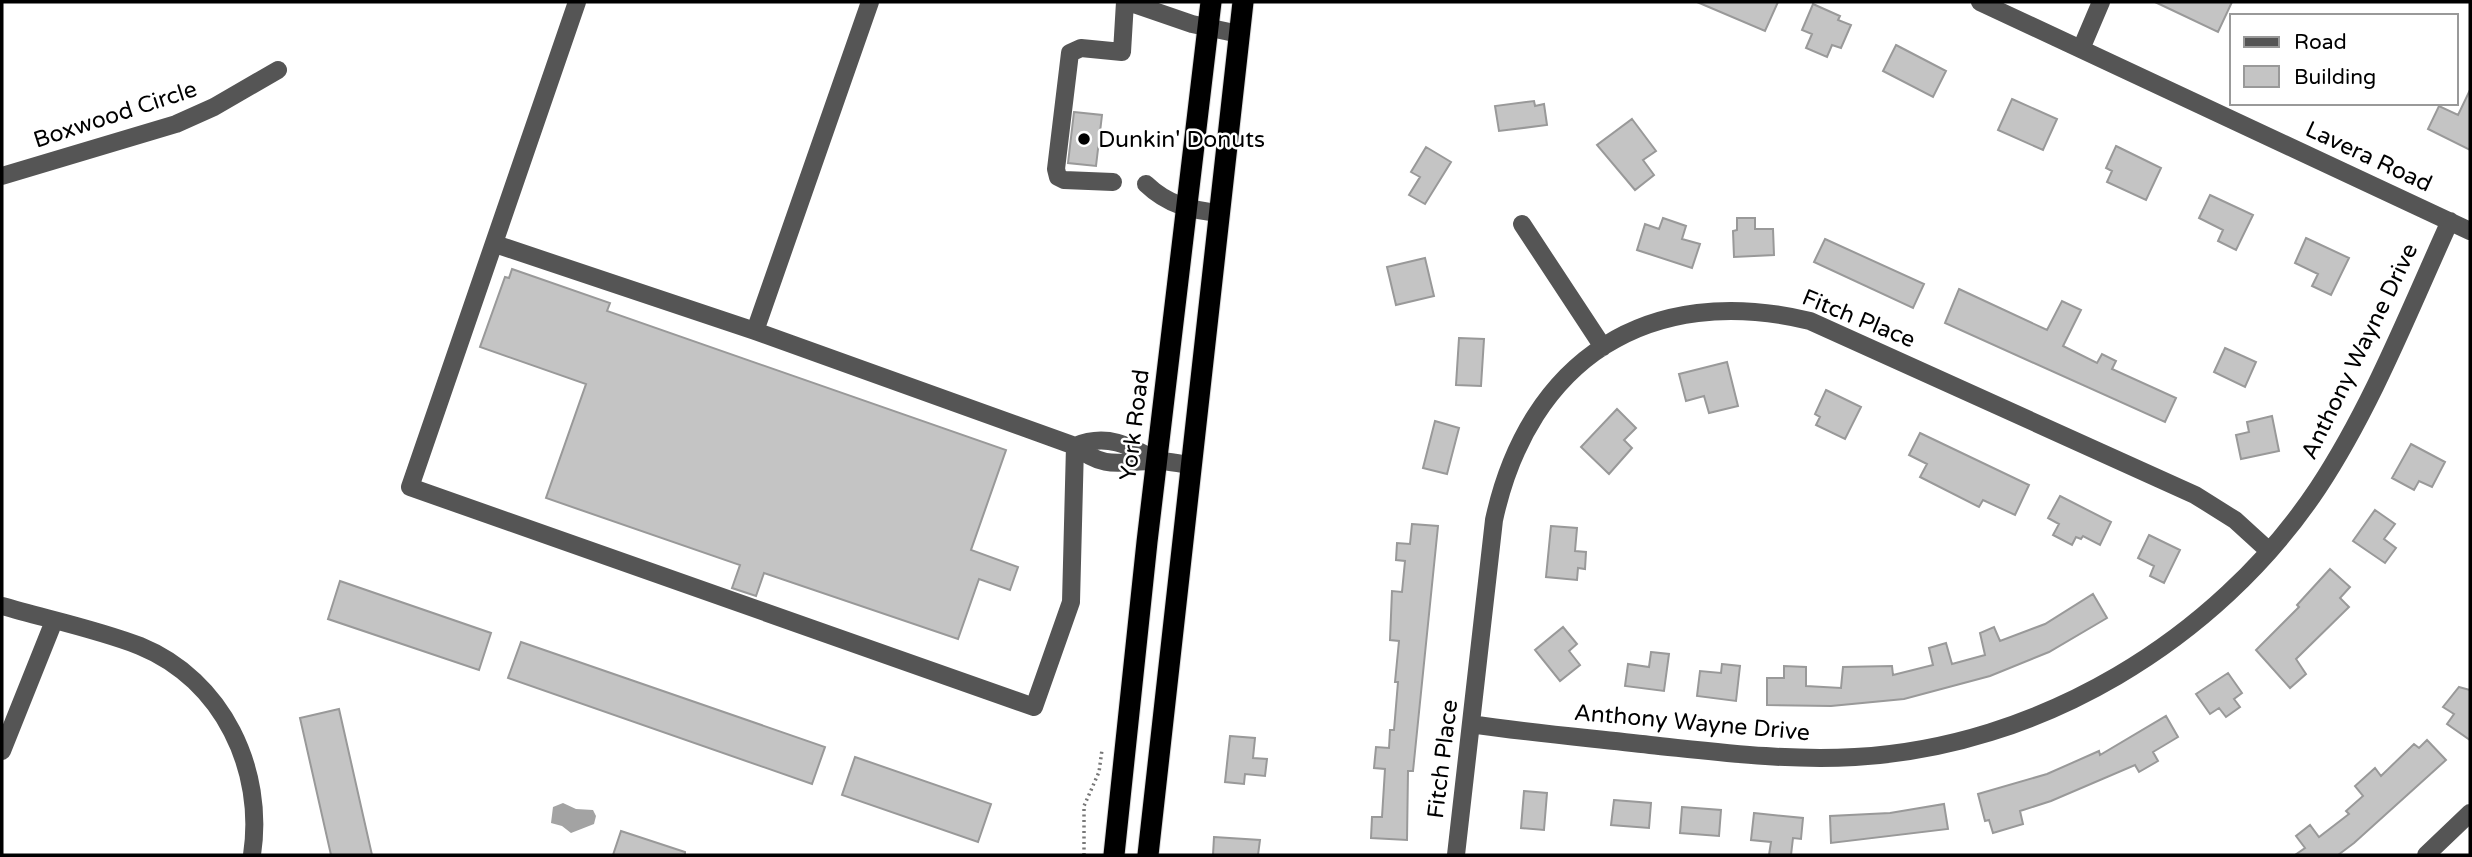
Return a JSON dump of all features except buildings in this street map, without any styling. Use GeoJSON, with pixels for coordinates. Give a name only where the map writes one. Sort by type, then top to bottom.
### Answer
{"type":"FeatureCollection","features":[{"type":"Feature","properties":{"kind":"highway","name":"York Road"},"geometry":{"type":"LineString","coordinates":[[1114,855],[1211,2]]}},
{"type":"Feature","properties":{"kind":"highway"},"geometry":{"type":"LineString","coordinates":[[1148,855],[1243,2]]}},
{"type":"Feature","properties":{"kind":"street"},"geometry":{"type":"LineString","coordinates":[[577,2],[410,487],[1034,708],[1071,602],[1075,446]]}},
{"type":"Feature","properties":{"kind":"street"},"geometry":{"type":"LineString","coordinates":[[755,331],[870,2]]}},
{"type":"Feature","properties":{"kind":"street"},"geometry":{"type":"LineString","coordinates":[[1113,182],[1064,180],[1058,177],[1056,169],[1070,53],[1081,48],[1122,52],[1126,2],[1239,34]]}},
{"type":"Feature","properties":{"kind":"street","name":"Lavera Road"},"geometry":{"type":"LineString","coordinates":[[1980,2],[2470,230]]}},
{"type":"Feature","properties":{"kind":"street"},"geometry":{"type":"LineString","coordinates":[[2081,49],[2101,2]]}},
{"type":"Feature","properties":{"kind":"street","name":"Boxwood Circle"},"geometry":{"type":"LineString","coordinates":[[2,176],[176,124],[214,107],[278,70]]}},
{"type":"Feature","properties":{"kind":"street"},"geometry":{"type":"LineString","coordinates":[[1146,184],[1159,197],[1186,210],[1220,213]]}},
{"type":"Feature","properties":{"kind":"street","name":"Anthony Wayne Drive"},"geometry":{"type":"LineString","coordinates":[[1471,724],[1792,759],[1902,752],[1959,740],[2051,709],[2121,674],[2196,621],[2269,551],[2339,455],[2450,221]]}},
{"type":"Feature","properties":{"kind":"street"},"geometry":{"type":"LineString","coordinates":[[1522,224],[1603,346]]}},
{"type":"Feature","properties":{"kind":"street"},"geometry":{"type":"LineString","coordinates":[[495,244],[755,331],[1075,446],[1088,457],[1124,465],[1157,461],[1191,465]]}},
{"type":"Feature","properties":{"kind":"street","name":"Fitch Place"},"geometry":{"type":"LineString","coordinates":[[1456,855],[1494,520],[1502,482],[1525,430],[1568,374],[1603,346],[1641,326],[1706,310],[1764,311],[1810,321],[2195,495],[2235,520],[2269,551]]}},
{"type":"Feature","properties":{"kind":"street"},"geometry":{"type":"LineString","coordinates":[[2,606],[139,646],[181,670],[216,704],[234,733],[251,783],[255,809],[252,855]]}},
{"type":"Feature","properties":{"kind":"street"},"geometry":{"type":"LineString","coordinates":[[2,751],[54,621]]}},
{"type":"Feature","properties":{"kind":"street"},"geometry":{"type":"LineString","coordinates":[[2426,855],[2470,813]]}},
{"type":"Feature","properties":{"kind":"shaded area"},"geometry":{"type":"Polygon","coordinates":[[[563,803],[576,809],[593,810],[596,816],[594,824],[571,833],[562,826],[551,823],[553,807],[563,803]]]}},
{"type":"Feature","properties":{"kind":"place","name":"Dunkin' Donuts"},"geometry":{"type":"Point","coordinates":[1084,139]}}]}
